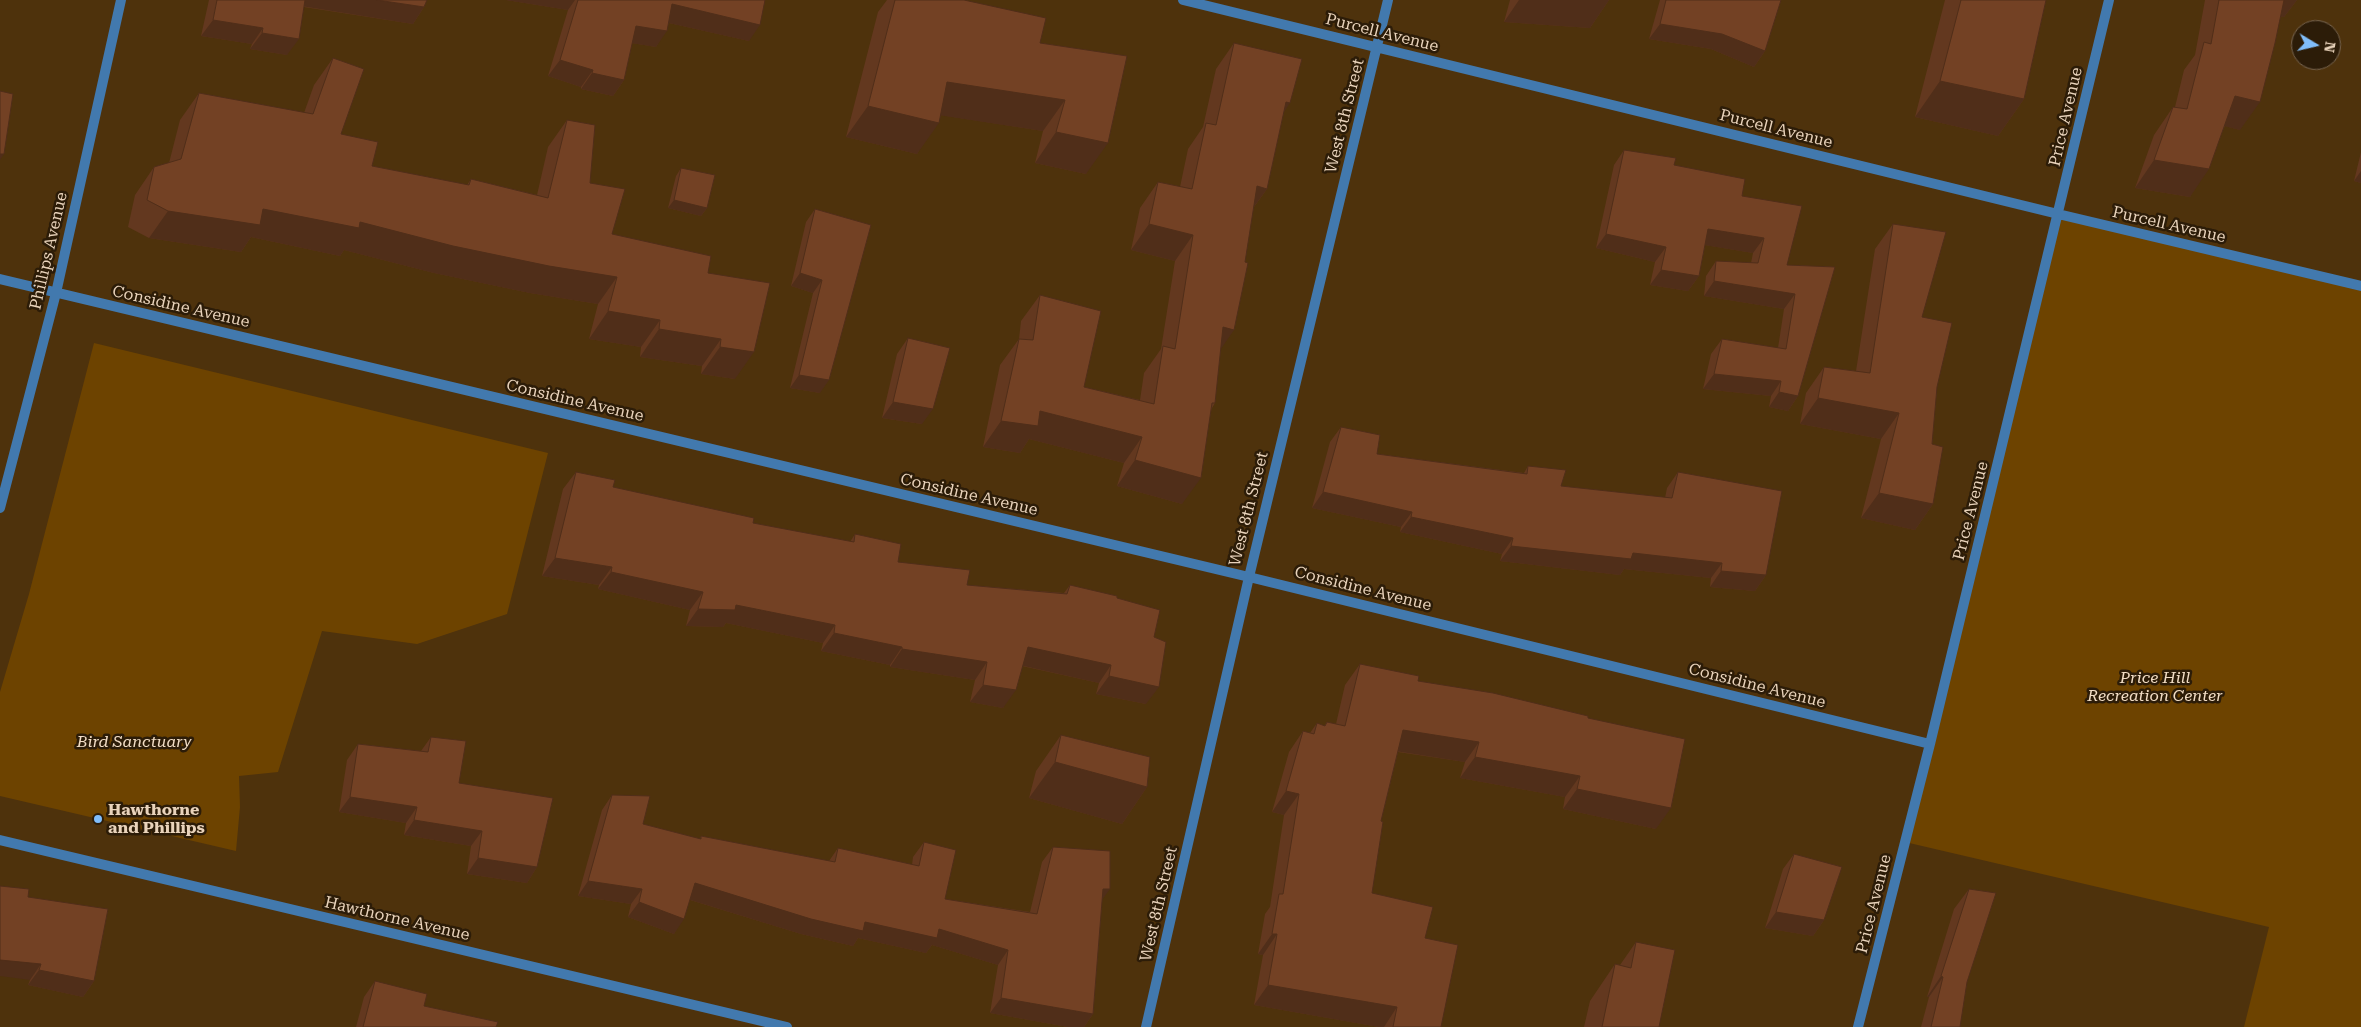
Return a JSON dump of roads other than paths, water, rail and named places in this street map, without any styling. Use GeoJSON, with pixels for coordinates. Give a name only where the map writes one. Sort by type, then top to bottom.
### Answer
{"type":"FeatureCollection","features":[{"type":"Feature","properties":{"kind":"street","name":"Phillips Avenue"},"geometry":{"type":"LineString","coordinates":[[0,508],[56,293],[121,0]]}},
{"type":"Feature","properties":{"kind":"street","name":"Purcell Avenue"},"geometry":{"type":"LineString","coordinates":[[1184,0],[2058,214],[2361,286]]}},
{"type":"Feature","properties":{"kind":"street","name":"West 8th Street"},"geometry":{"type":"LineString","coordinates":[[1146,1027],[1248,577],[1388,0]]}},
{"type":"Feature","properties":{"kind":"street","name":"Price Avenue"},"geometry":{"type":"LineString","coordinates":[[1858,1027],[1930,744],[2109,0]]}},
{"type":"Feature","properties":{"kind":"street","name":"Considine Avenue"},"geometry":{"type":"LineString","coordinates":[[0,279],[1248,577],[1930,744]]}},
{"type":"Feature","properties":{"kind":"street","name":"Hawthorne Avenue"},"geometry":{"type":"LineString","coordinates":[[0,840],[787,1027]]}},
{"type":"Feature","properties":{"kind":"place","name":"Hawthorne and Phillips"},"geometry":{"type":"Point","coordinates":[98,819]}},
{"type":"Feature","properties":{"kind":"park label","name":"Price Hill Recreation Center"},"geometry":{"type":"Point","coordinates":[2155,687]}},
{"type":"Feature","properties":{"kind":"park label","name":"Bird Sanctuary"},"geometry":{"type":"Point","coordinates":[134,742]}}]}
